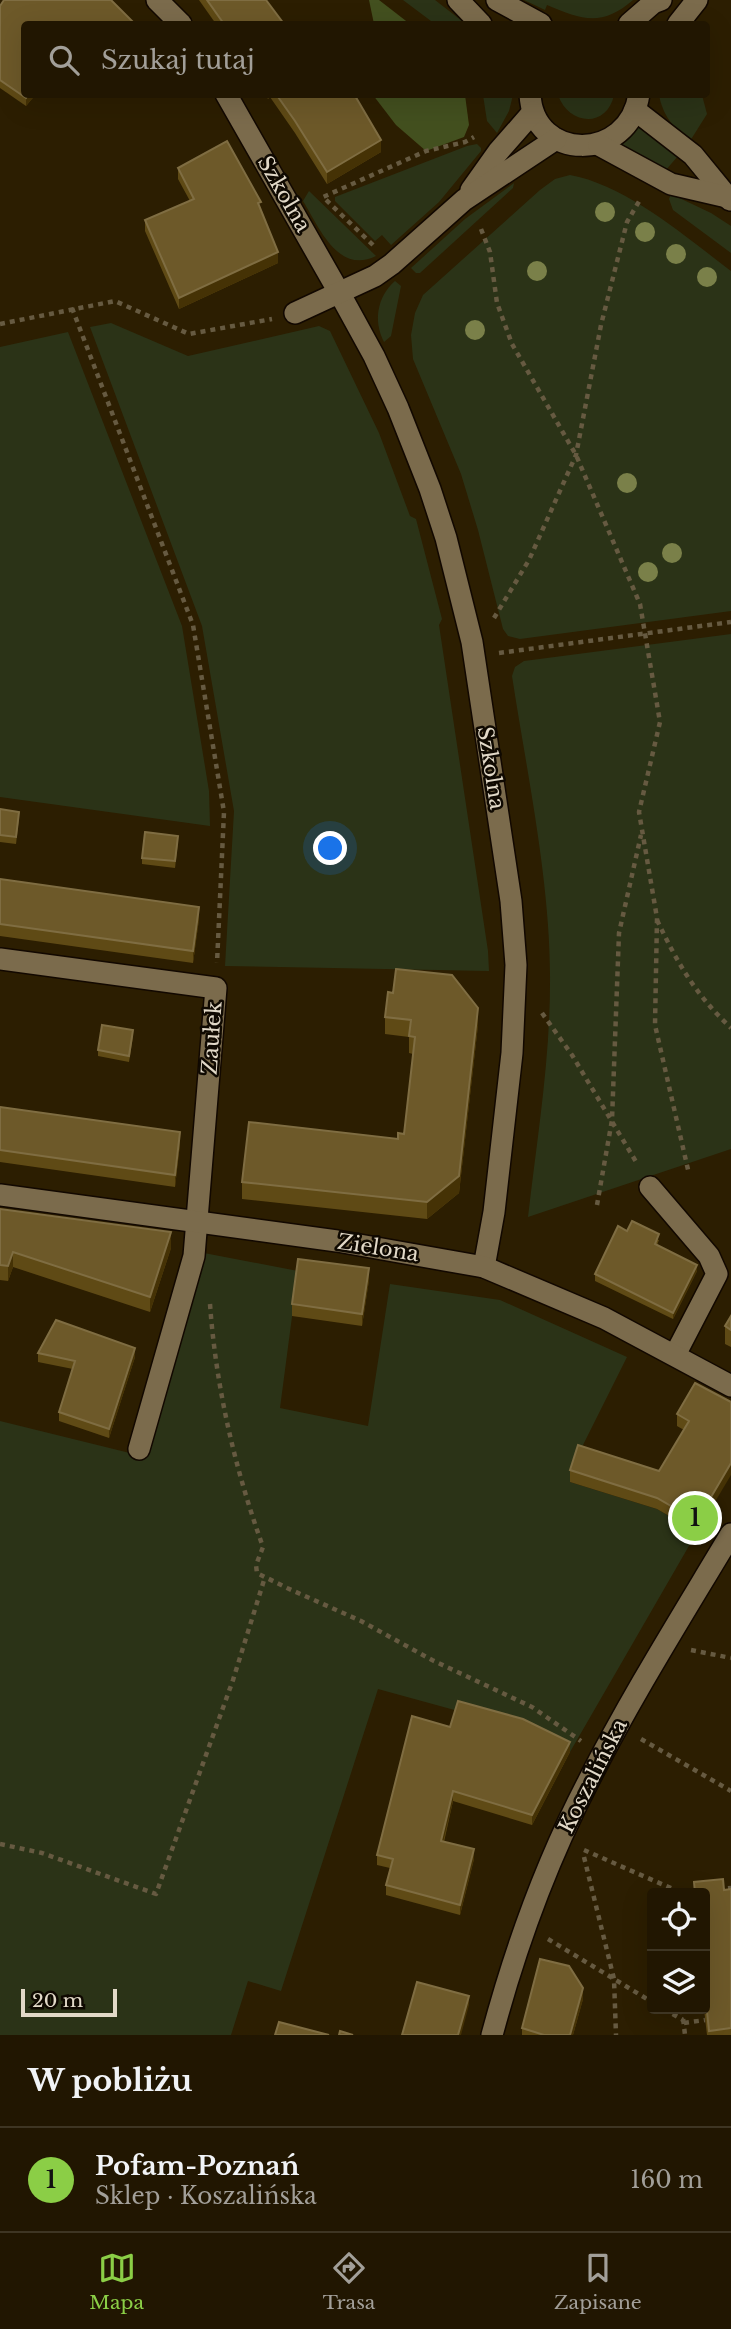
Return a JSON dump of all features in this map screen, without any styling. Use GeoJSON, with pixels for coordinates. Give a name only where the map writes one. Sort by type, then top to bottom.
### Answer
{"type":"FeatureCollection","features":[{"type":"Feature","properties":{"kind":"street"},"geometry":{"type":"LineString","coordinates":[[157,0],[178,21]]}},
{"type":"Feature","properties":{"kind":"street"},"geometry":{"type":"LineString","coordinates":[[458,0],[478,21]]}},
{"type":"Feature","properties":{"kind":"street"},"geometry":{"type":"LineString","coordinates":[[497,0],[536,21]]}},
{"type":"Feature","properties":{"kind":"street"},"geometry":{"type":"LineString","coordinates":[[632,21],[653,3],[661,0]]}},
{"type":"Feature","properties":{"kind":"street"},"geometry":{"type":"LineString","coordinates":[[680,21],[697,0]]}},
{"type":"Feature","properties":{"kind":"street","name":"Szkolna"},"geometry":{"type":"LineString","coordinates":[[228,98],[374,356],[398,408],[446,538],[471,642],[511,901],[516,965],[511,1066],[494,1212],[484,1266]]}},
{"type":"Feature","properties":{"kind":"street"},"geometry":{"type":"LineString","coordinates":[[532,103],[542,127],[556,139],[584,146],[599,145],[615,137],[627,126],[637,102],[693,155],[729,199]]}},
{"type":"Feature","properties":{"kind":"street"},"geometry":{"type":"LineString","coordinates":[[464,200],[532,103]]}},
{"type":"Feature","properties":{"kind":"street"},"geometry":{"type":"LineString","coordinates":[[295,313],[359,285],[392,264],[464,200],[556,139]]}},
{"type":"Feature","properties":{"kind":"street"},"geometry":{"type":"LineString","coordinates":[[599,145],[671,184],[729,199]]}},
{"type":"Feature","properties":{"kind":"street","name":"Zaułek"},"geometry":{"type":"LineString","coordinates":[[0,959],[216,988],[199,1222],[191,1266],[139,1448]]}},
{"type":"Feature","properties":{"kind":"street"},"geometry":{"type":"LineString","coordinates":[[650,1188],[709,1256],[717,1273],[675,1355]]}},
{"type":"Feature","properties":{"kind":"street","name":"Zielona"},"geometry":{"type":"LineString","coordinates":[[0,1195],[419,1254],[484,1266],[604,1318],[731,1386]]}},
{"type":"Feature","properties":{"kind":"street","name":"Koszalińska"},"geometry":{"type":"LineString","coordinates":[[492,2035],[545,1878],[581,1796],[618,1725],[731,1534]]}},
{"type":"Feature","properties":{"kind":"path"},"geometry":{"type":"LineString","coordinates":[[392,264],[323,197],[426,151],[465,142],[480,132]]}},
{"type":"Feature","properties":{"kind":"path"},"geometry":{"type":"LineString","coordinates":[[491,622],[529,560],[576,455],[601,325],[627,222],[642,197]]}},
{"type":"Feature","properties":{"kind":"path"},"geometry":{"type":"LineString","coordinates":[[481,229],[490,253],[497,303],[512,344],[576,455],[640,604],[660,722],[639,812],[657,918],[654,1025],[689,1174]]}},
{"type":"Feature","properties":{"kind":"path"},"geometry":{"type":"LineString","coordinates":[[0,324],[116,301],[189,334],[295,313]]}},
{"type":"Feature","properties":{"kind":"path"},"geometry":{"type":"LineString","coordinates":[[72,308],[193,625],[224,812],[216,988]]}},
{"type":"Feature","properties":{"kind":"path"},"geometry":{"type":"LineString","coordinates":[[498,653],[731,622]]}},
{"type":"Feature","properties":{"kind":"path"},"geometry":{"type":"LineString","coordinates":[[597,1205],[612,1120],[619,933],[642,831]]}},
{"type":"Feature","properties":{"kind":"path"},"geometry":{"type":"LineString","coordinates":[[657,918],[675,957],[705,1003],[731,1028]]}},
{"type":"Feature","properties":{"kind":"path"},"geometry":{"type":"LineString","coordinates":[[540,1010],[572,1055],[650,1188]]}},
{"type":"Feature","properties":{"kind":"path"},"geometry":{"type":"LineString","coordinates":[[191,1266],[207,1272],[219,1382],[229,1434],[263,1547],[256,1565],[257,1573],[361,1621],[432,1660],[532,1707],[584,1744]]}},
{"type":"Feature","properties":{"kind":"path"},"geometry":{"type":"LineString","coordinates":[[0,1844],[42,1853],[156,1894],[233,1680],[265,1577]]}},
{"type":"Feature","properties":{"kind":"path"},"geometry":{"type":"LineString","coordinates":[[688,1649],[731,1658]]}},
{"type":"Feature","properties":{"kind":"path"},"geometry":{"type":"LineString","coordinates":[[636,1736],[731,1791]]}},
{"type":"Feature","properties":{"kind":"path"},"geometry":{"type":"LineString","coordinates":[[719,1785],[731,1783]]}},
{"type":"Feature","properties":{"kind":"path"},"geometry":{"type":"LineString","coordinates":[[616,2035],[614,1979],[582,1849],[671,1888]]}},
{"type":"Feature","properties":{"kind":"path"},"geometry":{"type":"LineString","coordinates":[[710,1891],[731,1888]]}},
{"type":"Feature","properties":{"kind":"path"},"geometry":{"type":"LineString","coordinates":[[546,1938],[647,1999]]}},
{"type":"Feature","properties":{"kind":"path"},"geometry":{"type":"LineString","coordinates":[[672,2014],[684,2022],[705,2020]]}},
{"type":"Feature","properties":{"kind":"path"},"geometry":{"type":"LineString","coordinates":[[683,2014],[685,2035]]}},
{"type":"Feature","properties":{"kind":"green space"},"geometry":{"type":"Polygon","coordinates":[[[369,0],[379,0],[406,21],[373,21],[369,0]]]}},
{"type":"Feature","properties":{"kind":"green space"},"geometry":{"type":"Polygon","coordinates":[[[403,0],[435,0],[462,21],[431,21],[403,0]]]}},
{"type":"Feature","properties":{"kind":"green space"},"geometry":{"type":"Polygon","coordinates":[[[524,0],[633,0],[611,14],[592,18],[547,5],[545,10],[524,0]]]}},
{"type":"Feature","properties":{"kind":"green space"},"geometry":{"type":"Polygon","coordinates":[[[375,98],[465,98],[469,125],[464,137],[426,151],[396,125],[375,98]]]}},
{"type":"Feature","properties":{"kind":"green space"},"geometry":{"type":"Polygon","coordinates":[[[483,98],[512,98],[509,111],[497,133],[487,121],[483,98]]]}},
{"type":"Feature","properties":{"kind":"green space"},"geometry":{"type":"Polygon","coordinates":[[[560,98],[613,98],[610,106],[596,118],[579,117],[570,113],[560,98]]]}},
{"type":"Feature","properties":{"kind":"green space"},"geometry":{"type":"Polygon","coordinates":[[[660,98],[703,98],[707,114],[690,141],[670,121],[660,98]]]}},
{"type":"Feature","properties":{"kind":"green space"},"geometry":{"type":"Polygon","coordinates":[[[639,126],[678,156],[665,171],[613,149],[626,141],[639,126]]]}},
{"type":"Feature","properties":{"kind":"green space"},"geometry":{"type":"Polygon","coordinates":[[[477,144],[481,151],[439,202],[391,245],[382,235],[375,241],[335,201],[335,197],[477,144]]]}},
{"type":"Feature","properties":{"kind":"green space"},"geometry":{"type":"Polygon","coordinates":[[[570,175],[612,189],[634,201],[731,271],[731,611],[520,639],[508,636],[503,629],[461,474],[413,359],[411,335],[415,313],[423,295],[540,190],[555,179],[570,175]]]}},
{"type":"Feature","properties":{"kind":"green space"},"geometry":{"type":"Polygon","coordinates":[[[514,183],[513,188],[420,273],[411,268],[465,219],[514,183]]]}},
{"type":"Feature","properties":{"kind":"green space"},"geometry":{"type":"Polygon","coordinates":[[[309,191],[376,256],[363,260],[340,254],[323,235],[303,201],[309,191]]]}},
{"type":"Feature","properties":{"kind":"green space"},"geometry":{"type":"Polygon","coordinates":[[[671,194],[731,226],[731,253],[673,210],[669,199],[671,194]]]}},
{"type":"Feature","properties":{"kind":"green space"},"geometry":{"type":"Polygon","coordinates":[[[395,281],[401,286],[391,336],[384,342],[379,326],[379,310],[384,294],[395,281]]]}},
{"type":"Feature","properties":{"kind":"green space"},"geometry":{"type":"Polygon","coordinates":[[[111,323],[188,356],[319,326],[330,331],[379,433],[410,516],[416,519],[442,619],[439,625],[489,971],[225,966],[234,811],[202,626],[90,327],[111,323]]]}},
{"type":"Feature","properties":{"kind":"green space"},"geometry":{"type":"Polygon","coordinates":[[[68,332],[182,626],[209,791],[210,826],[0,797],[0,347],[68,332]]]}},
{"type":"Feature","properties":{"kind":"green space"},"geometry":{"type":"Polygon","coordinates":[[[731,634],[731,1149],[528,1217],[548,1042],[550,983],[547,907],[512,676],[515,667],[524,661],[731,634]]]}},
{"type":"Feature","properties":{"kind":"green space"},"geometry":{"type":"Polygon","coordinates":[[[204,1253],[298,1271],[280,1408],[368,1426],[390,1284],[500,1300],[627,1357],[581,1449],[570,1482],[657,1509],[697,1532],[570,1752],[516,1727],[378,1689],[281,1991],[248,1981],[231,2035],[0,2035],[0,1421],[146,1457],[204,1253]]]}},
{"type":"Feature","properties":{"kind":"building"},"geometry":{"type":"Polygon","coordinates":[[[4,0],[111,0],[132,21],[21,21],[21,95],[0,80],[0,6],[4,0]]]}},
{"type":"Feature","properties":{"kind":"building"},"geometry":{"type":"Polygon","coordinates":[[[207,0],[266,0],[282,21],[222,21],[207,0]]]}},
{"type":"Feature","properties":{"kind":"building"},"geometry":{"type":"Polygon","coordinates":[[[279,98],[356,98],[381,140],[327,172],[279,98]]]}},
{"type":"Feature","properties":{"kind":"building"},"geometry":{"type":"Polygon","coordinates":[[[227,141],[261,202],[258,203],[278,252],[179,298],[145,220],[194,199],[178,168],[227,141]]]}},
{"type":"Feature","properties":{"kind":"building"},"geometry":{"type":"Polygon","coordinates":[[[0,809],[19,812],[16,837],[0,835],[0,809]]]}},
{"type":"Feature","properties":{"kind":"building"},"geometry":{"type":"Polygon","coordinates":[[[145,832],[178,836],[175,861],[142,858],[145,832]]]}},
{"type":"Feature","properties":{"kind":"building"},"geometry":{"type":"Polygon","coordinates":[[[0,879],[199,907],[193,951],[0,924],[0,879]]]}},
{"type":"Feature","properties":{"kind":"building"},"geometry":{"type":"Polygon","coordinates":[[[396,969],[452,975],[478,1008],[459,1176],[427,1202],[242,1182],[249,1122],[398,1139],[398,1133],[404,1134],[415,1037],[409,1036],[411,1020],[385,1017],[388,992],[393,993],[396,969]]]}},
{"type":"Feature","properties":{"kind":"building"},"geometry":{"type":"Polygon","coordinates":[[[102,1025],[133,1030],[129,1056],[98,1050],[102,1025]]]}},
{"type":"Feature","properties":{"kind":"building"},"geometry":{"type":"Polygon","coordinates":[[[0,1107],[180,1132],[175,1175],[0,1150],[0,1107]]]}},
{"type":"Feature","properties":{"kind":"building"},"geometry":{"type":"Polygon","coordinates":[[[0,1209],[171,1232],[150,1297],[13,1252],[8,1266],[0,1265],[0,1209]]]}},
{"type":"Feature","properties":{"kind":"building"},"geometry":{"type":"Polygon","coordinates":[[[632,1221],[659,1234],[655,1244],[697,1265],[673,1313],[595,1274],[618,1226],[627,1231],[632,1221]]]}},
{"type":"Feature","properties":{"kind":"building"},"geometry":{"type":"Polygon","coordinates":[[[298,1259],[369,1268],[362,1314],[292,1304],[298,1259]]]}},
{"type":"Feature","properties":{"kind":"building"},"geometry":{"type":"Polygon","coordinates":[[[731,1316],[731,1330],[725,1326],[731,1316]]]}},
{"type":"Feature","properties":{"kind":"building"},"geometry":{"type":"Polygon","coordinates":[[[56,1320],[135,1348],[109,1429],[59,1412],[75,1361],[38,1353],[56,1320]]]}},
{"type":"Feature","properties":{"kind":"building"},"geometry":{"type":"Polygon","coordinates":[[[695,1383],[731,1402],[731,1463],[697,1521],[657,1498],[570,1470],[578,1445],[659,1471],[689,1421],[677,1414],[695,1383]]]}},
{"type":"Feature","properties":{"kind":"building"},"geometry":{"type":"Polygon","coordinates":[[[458,1701],[523,1719],[570,1742],[532,1815],[453,1791],[441,1841],[474,1849],[460,1905],[386,1885],[393,1859],[377,1855],[412,1716],[450,1727],[458,1701]]]}},
{"type":"Feature","properties":{"kind":"building"},"geometry":{"type":"Polygon","coordinates":[[[723,1879],[724,1890],[731,1889],[731,2028],[709,2031],[710,1888],[695,1888],[694,1882],[723,1879]]]}},
{"type":"Feature","properties":{"kind":"building"},"geometry":{"type":"Polygon","coordinates":[[[540,1959],[569,1966],[583,1988],[570,2035],[544,2035],[522,2028],[540,1959]]]}},
{"type":"Feature","properties":{"kind":"building"},"geometry":{"type":"Polygon","coordinates":[[[417,1982],[469,1996],[458,2035],[402,2035],[417,1982]]]}},
{"type":"Feature","properties":{"kind":"building"},"geometry":{"type":"Polygon","coordinates":[[[279,2022],[329,2035],[275,2035],[279,2022]]]}},
{"type":"Feature","properties":{"kind":"place","name":"Pofam-Poznań"},"geometry":{"type":"Point","coordinates":[695,1518]}}]}
